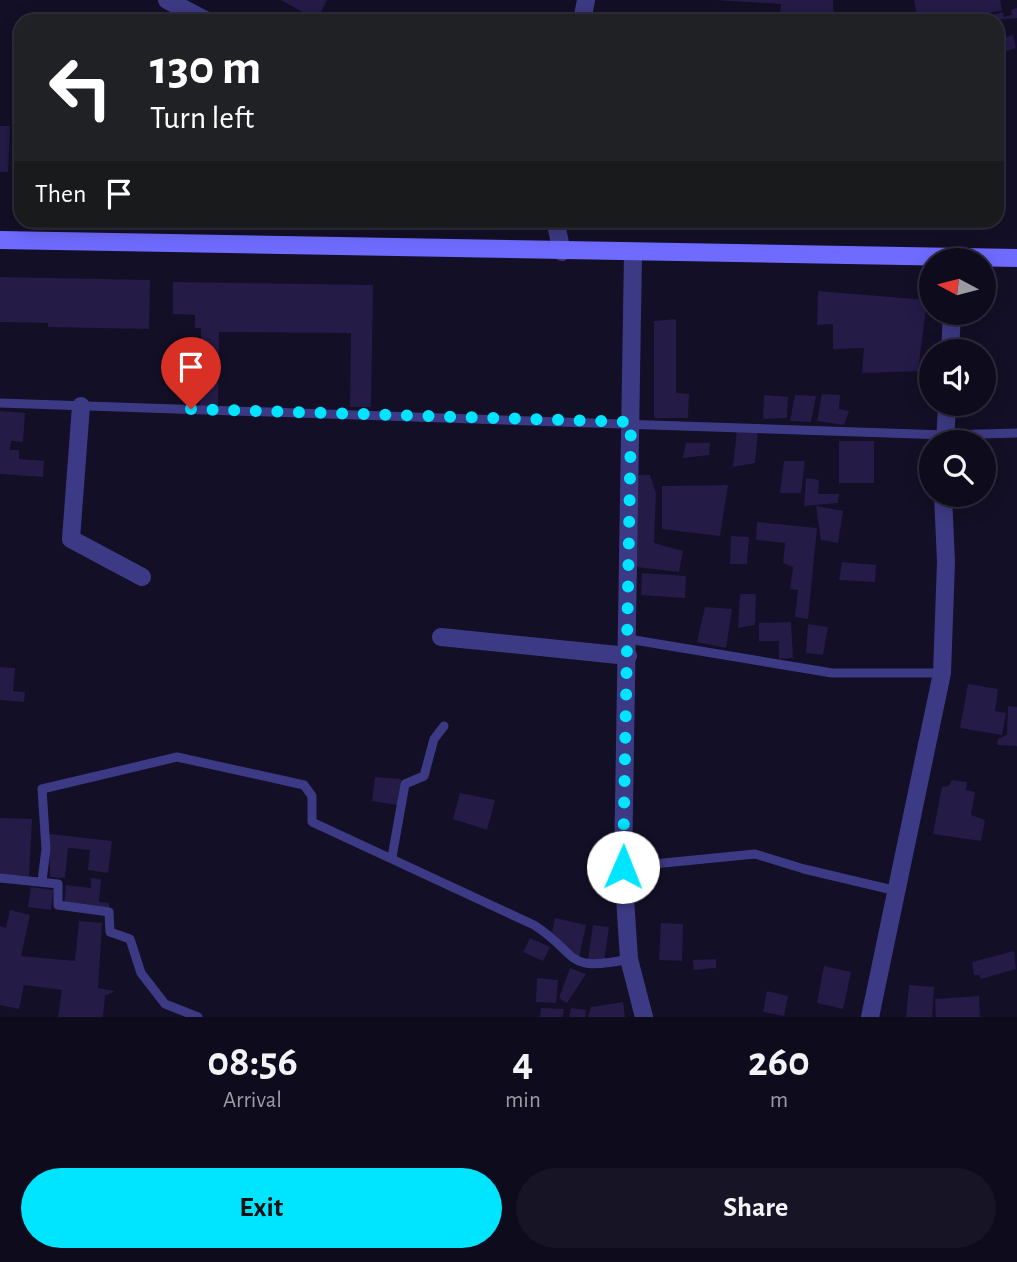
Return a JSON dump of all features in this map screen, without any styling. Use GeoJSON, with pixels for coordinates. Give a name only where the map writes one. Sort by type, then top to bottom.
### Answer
{"type":"FeatureCollection","features":[{"type":"Feature","properties":{"kind":"main road"},"geometry":{"type":"LineString","coordinates":[[0,240],[919,258]]}},
{"type":"Feature","properties":{"kind":"main road"},"geometry":{"type":"LineString","coordinates":[[996,258],[1017,258]]}},
{"type":"Feature","properties":{"kind":"street"},"geometry":{"type":"LineString","coordinates":[[167,0],[194,14]]}},
{"type":"Feature","properties":{"kind":"street"},"geometry":{"type":"LineString","coordinates":[[557,228],[562,252]]}},
{"type":"Feature","properties":{"kind":"street"},"geometry":{"type":"LineString","coordinates":[[633,253],[623,867],[629,959],[644,1017]]}},
{"type":"Feature","properties":{"kind":"street"},"geometry":{"type":"LineString","coordinates":[[81,405],[71,539],[142,577]]}},
{"type":"Feature","properties":{"kind":"street"},"geometry":{"type":"LineString","coordinates":[[870,1017],[942,673],[946,562],[944,507]]}},
{"type":"Feature","properties":{"kind":"street"},"geometry":{"type":"LineString","coordinates":[[441,637],[628,647]]}},
{"type":"Feature","properties":{"kind":"lane"},"geometry":{"type":"LineString","coordinates":[[0,402],[631,422],[919,438]]}},
{"type":"Feature","properties":{"kind":"lane"},"geometry":{"type":"LineString","coordinates":[[996,435],[1017,433]]}},
{"type":"Feature","properties":{"kind":"lane"},"geometry":{"type":"LineString","coordinates":[[628,647],[832,673],[942,673]]}},
{"type":"Feature","properties":{"kind":"lane"},"geometry":{"type":"LineString","coordinates":[[391,857],[405,784],[424,775],[434,740],[444,726]]}},
{"type":"Feature","properties":{"kind":"lane"},"geometry":{"type":"LineString","coordinates":[[42,881],[46,849],[42,789],[177,757],[304,785],[312,796],[312,822],[534,925],[550,935],[573,960],[593,967],[629,959]]}},
{"type":"Feature","properties":{"kind":"lane"},"geometry":{"type":"LineString","coordinates":[[623,867],[755,854],[804,869],[897,891]]}},
{"type":"Feature","properties":{"kind":"lane"},"geometry":{"type":"LineString","coordinates":[[0,878],[58,884],[58,905],[109,912],[110,932],[130,939],[141,973],[165,1004],[198,1017]]}},
{"type":"Feature","properties":{"kind":"building"},"geometry":{"type":"Polygon","coordinates":[[[281,0],[327,0],[320,14],[306,14],[281,0]]]}},
{"type":"Feature","properties":{"kind":"building"},"geometry":{"type":"Polygon","coordinates":[[[716,0],[833,0],[834,14],[780,14],[781,4],[716,0]]]}},
{"type":"Feature","properties":{"kind":"building"},"geometry":{"type":"Polygon","coordinates":[[[914,0],[1000,0],[1002,10],[984,14],[917,14],[914,0]]]}},
{"type":"Feature","properties":{"kind":"building"},"geometry":{"type":"Polygon","coordinates":[[[1017,8],[1017,18],[1004,19],[1012,15],[1011,10],[1017,8]]]}},
{"type":"Feature","properties":{"kind":"building"},"geometry":{"type":"Polygon","coordinates":[[[1013,35],[1016,48],[1004,52],[1004,37],[1013,35]]]}},
{"type":"Feature","properties":{"kind":"building"},"geometry":{"type":"Polygon","coordinates":[[[0,126],[10,126],[8,172],[0,172],[0,126]]]}},
{"type":"Feature","properties":{"kind":"building"},"geometry":{"type":"Polygon","coordinates":[[[0,277],[150,280],[149,329],[48,327],[48,323],[0,322],[0,277]]]}},
{"type":"Feature","properties":{"kind":"building"},"geometry":{"type":"Polygon","coordinates":[[[173,282],[373,285],[371,407],[350,407],[351,333],[219,332],[218,406],[200,406],[201,328],[195,328],[195,315],[173,314],[173,282]]]}},
{"type":"Feature","properties":{"kind":"building"},"geometry":{"type":"Polygon","coordinates":[[[818,291],[919,299],[919,326],[924,326],[922,339],[919,339],[918,371],[862,373],[864,348],[833,349],[833,324],[817,325],[818,291]]]}},
{"type":"Feature","properties":{"kind":"building"},"geometry":{"type":"Polygon","coordinates":[[[676,319],[676,393],[689,394],[688,418],[654,418],[654,321],[676,319]]]}},
{"type":"Feature","properties":{"kind":"building"},"geometry":{"type":"Polygon","coordinates":[[[822,394],[840,395],[839,409],[849,411],[844,425],[817,421],[822,394]]]}},
{"type":"Feature","properties":{"kind":"building"},"geometry":{"type":"Polygon","coordinates":[[[764,395],[788,397],[787,418],[763,419],[764,395]]]}},
{"type":"Feature","properties":{"kind":"building"},"geometry":{"type":"Polygon","coordinates":[[[795,395],[816,396],[811,422],[790,421],[795,395]]]}},
{"type":"Feature","properties":{"kind":"building"},"geometry":{"type":"Polygon","coordinates":[[[0,411],[25,413],[23,442],[11,441],[10,450],[19,450],[19,459],[44,461],[43,477],[0,474],[0,411]]]}},
{"type":"Feature","properties":{"kind":"building"},"geometry":{"type":"Polygon","coordinates":[[[737,429],[758,432],[755,463],[733,467],[737,429]]]}},
{"type":"Feature","properties":{"kind":"building"},"geometry":{"type":"Polygon","coordinates":[[[839,441],[874,441],[874,483],[839,483],[839,441]]]}},
{"type":"Feature","properties":{"kind":"building"},"geometry":{"type":"Polygon","coordinates":[[[686,443],[710,443],[709,455],[683,458],[686,443]]]}},
{"type":"Feature","properties":{"kind":"building"},"geometry":{"type":"Polygon","coordinates":[[[784,461],[805,461],[801,493],[780,493],[784,461]]]}},
{"type":"Feature","properties":{"kind":"building"},"geometry":{"type":"Polygon","coordinates":[[[638,475],[650,475],[656,493],[654,543],[683,551],[679,572],[636,567],[638,475]]]}},
{"type":"Feature","properties":{"kind":"building"},"geometry":{"type":"Polygon","coordinates":[[[806,478],[819,480],[818,494],[839,494],[838,503],[804,506],[806,478]]]}},
{"type":"Feature","properties":{"kind":"building"},"geometry":{"type":"Polygon","coordinates":[[[728,485],[720,536],[662,529],[662,486],[728,485]]]}},
{"type":"Feature","properties":{"kind":"building"},"geometry":{"type":"Polygon","coordinates":[[[816,506],[843,511],[838,543],[821,540],[816,506]]]}},
{"type":"Feature","properties":{"kind":"building"},"geometry":{"type":"Polygon","coordinates":[[[757,522],[817,528],[808,619],[795,617],[798,590],[790,589],[793,567],[783,563],[785,543],[756,540],[757,522]]]}},
{"type":"Feature","properties":{"kind":"building"},"geometry":{"type":"Polygon","coordinates":[[[731,536],[749,537],[747,564],[730,564],[731,536]]]}},
{"type":"Feature","properties":{"kind":"building"},"geometry":{"type":"Polygon","coordinates":[[[842,562],[876,565],[875,582],[839,580],[842,562]]]}},
{"type":"Feature","properties":{"kind":"building"},"geometry":{"type":"Polygon","coordinates":[[[642,573],[686,576],[685,598],[641,595],[642,573]]]}},
{"type":"Feature","properties":{"kind":"building"},"geometry":{"type":"Polygon","coordinates":[[[740,594],[756,594],[755,625],[738,628],[740,594]]]}},
{"type":"Feature","properties":{"kind":"building"},"geometry":{"type":"Polygon","coordinates":[[[705,607],[732,609],[726,648],[697,642],[705,607]]]}},
{"type":"Feature","properties":{"kind":"building"},"geometry":{"type":"Polygon","coordinates":[[[791,622],[793,658],[779,659],[779,641],[759,641],[759,623],[791,622]]]}},
{"type":"Feature","properties":{"kind":"building"},"geometry":{"type":"Polygon","coordinates":[[[808,624],[828,627],[823,655],[806,653],[808,624]]]}},
{"type":"Feature","properties":{"kind":"building"},"geometry":{"type":"Polygon","coordinates":[[[0,667],[15,668],[13,691],[25,692],[24,702],[0,700],[0,667]]]}},
{"type":"Feature","properties":{"kind":"building"},"geometry":{"type":"Polygon","coordinates":[[[968,684],[998,689],[995,711],[1006,713],[1002,735],[960,728],[968,684]]]}},
{"type":"Feature","properties":{"kind":"building"},"geometry":{"type":"Polygon","coordinates":[[[1008,706],[1017,707],[1017,746],[997,745],[998,739],[1007,735],[1008,706]]]}},
{"type":"Feature","properties":{"kind":"building"},"geometry":{"type":"Polygon","coordinates":[[[375,777],[401,779],[397,805],[372,801],[375,777]]]}},
{"type":"Feature","properties":{"kind":"building"},"geometry":{"type":"Polygon","coordinates":[[[952,780],[967,782],[966,790],[975,792],[971,815],[985,820],[981,841],[933,834],[942,787],[949,786],[952,780]]]}},
{"type":"Feature","properties":{"kind":"building"},"geometry":{"type":"Polygon","coordinates":[[[460,793],[495,800],[487,830],[453,819],[460,793]]]}},
{"type":"Feature","properties":{"kind":"building"},"geometry":{"type":"Polygon","coordinates":[[[0,818],[32,819],[29,876],[0,874],[0,818]]]}},
{"type":"Feature","properties":{"kind":"building"},"geometry":{"type":"Polygon","coordinates":[[[50,834],[112,841],[108,873],[88,870],[90,850],[68,848],[65,878],[50,877],[50,834]]]}},
{"type":"Feature","properties":{"kind":"building"},"geometry":{"type":"Polygon","coordinates":[[[91,878],[101,879],[99,902],[109,903],[109,909],[64,905],[66,885],[91,888],[91,878]]]}},
{"type":"Feature","properties":{"kind":"building"},"geometry":{"type":"Polygon","coordinates":[[[31,887],[53,890],[51,910],[28,907],[31,887]]]}},
{"type":"Feature","properties":{"kind":"building"},"geometry":{"type":"Polygon","coordinates":[[[10,910],[30,915],[21,956],[75,961],[79,921],[102,923],[98,988],[115,991],[105,996],[103,1017],[58,1017],[62,990],[24,985],[19,1009],[0,1005],[0,926],[6,928],[10,910]]]}},
{"type":"Feature","properties":{"kind":"building"},"geometry":{"type":"Polygon","coordinates":[[[555,918],[586,925],[579,957],[552,932],[555,918]]]}},
{"type":"Feature","properties":{"kind":"building"},"geometry":{"type":"Polygon","coordinates":[[[661,923],[683,924],[682,961],[659,960],[661,923]]]}},
{"type":"Feature","properties":{"kind":"building"},"geometry":{"type":"Polygon","coordinates":[[[593,925],[609,927],[604,962],[588,959],[593,925]]]}},
{"type":"Feature","properties":{"kind":"building"},"geometry":{"type":"Polygon","coordinates":[[[530,938],[550,947],[543,961],[523,952],[530,938]]]}},
{"type":"Feature","properties":{"kind":"building"},"geometry":{"type":"Polygon","coordinates":[[[1014,951],[1016,969],[981,979],[979,975],[974,975],[972,962],[1014,951]]]}},
{"type":"Feature","properties":{"kind":"building"},"geometry":{"type":"Polygon","coordinates":[[[716,959],[716,968],[694,970],[693,960],[716,959]]]}},
{"type":"Feature","properties":{"kind":"building"},"geometry":{"type":"Polygon","coordinates":[[[824,966],[851,972],[843,1009],[817,1003],[824,966]]]}},
{"type":"Feature","properties":{"kind":"building"},"geometry":{"type":"Polygon","coordinates":[[[570,968],[586,974],[567,1003],[559,998],[570,968]]]}},
{"type":"Feature","properties":{"kind":"building"},"geometry":{"type":"Polygon","coordinates":[[[537,978],[558,980],[556,1003],[536,1002],[537,978]]]}},
{"type":"Feature","properties":{"kind":"building"},"geometry":{"type":"Polygon","coordinates":[[[909,985],[934,987],[932,1017],[906,1017],[909,985]]]}},
{"type":"Feature","properties":{"kind":"building"},"geometry":{"type":"Polygon","coordinates":[[[767,991],[788,996],[784,1016],[763,1012],[767,991]]]}},
{"type":"Feature","properties":{"kind":"building"},"geometry":{"type":"Polygon","coordinates":[[[979,996],[980,1017],[936,1017],[935,999],[979,996]]]}},
{"type":"Feature","properties":{"kind":"building"},"geometry":{"type":"Polygon","coordinates":[[[623,1002],[625,1017],[588,1017],[591,1007],[623,1002]]]}},
{"type":"Feature","properties":{"kind":"building"},"geometry":{"type":"Polygon","coordinates":[[[541,1008],[564,1009],[563,1017],[540,1017],[541,1008]]]}},
{"type":"Feature","properties":{"kind":"building"},"geometry":{"type":"Polygon","coordinates":[[[571,1008],[586,1010],[585,1017],[569,1017],[571,1008]]]}},
{"type":"Feature","properties":{"kind":"route"},"geometry":{"type":"LineString","coordinates":[[191,409],[631,422],[623,867]]}}]}
